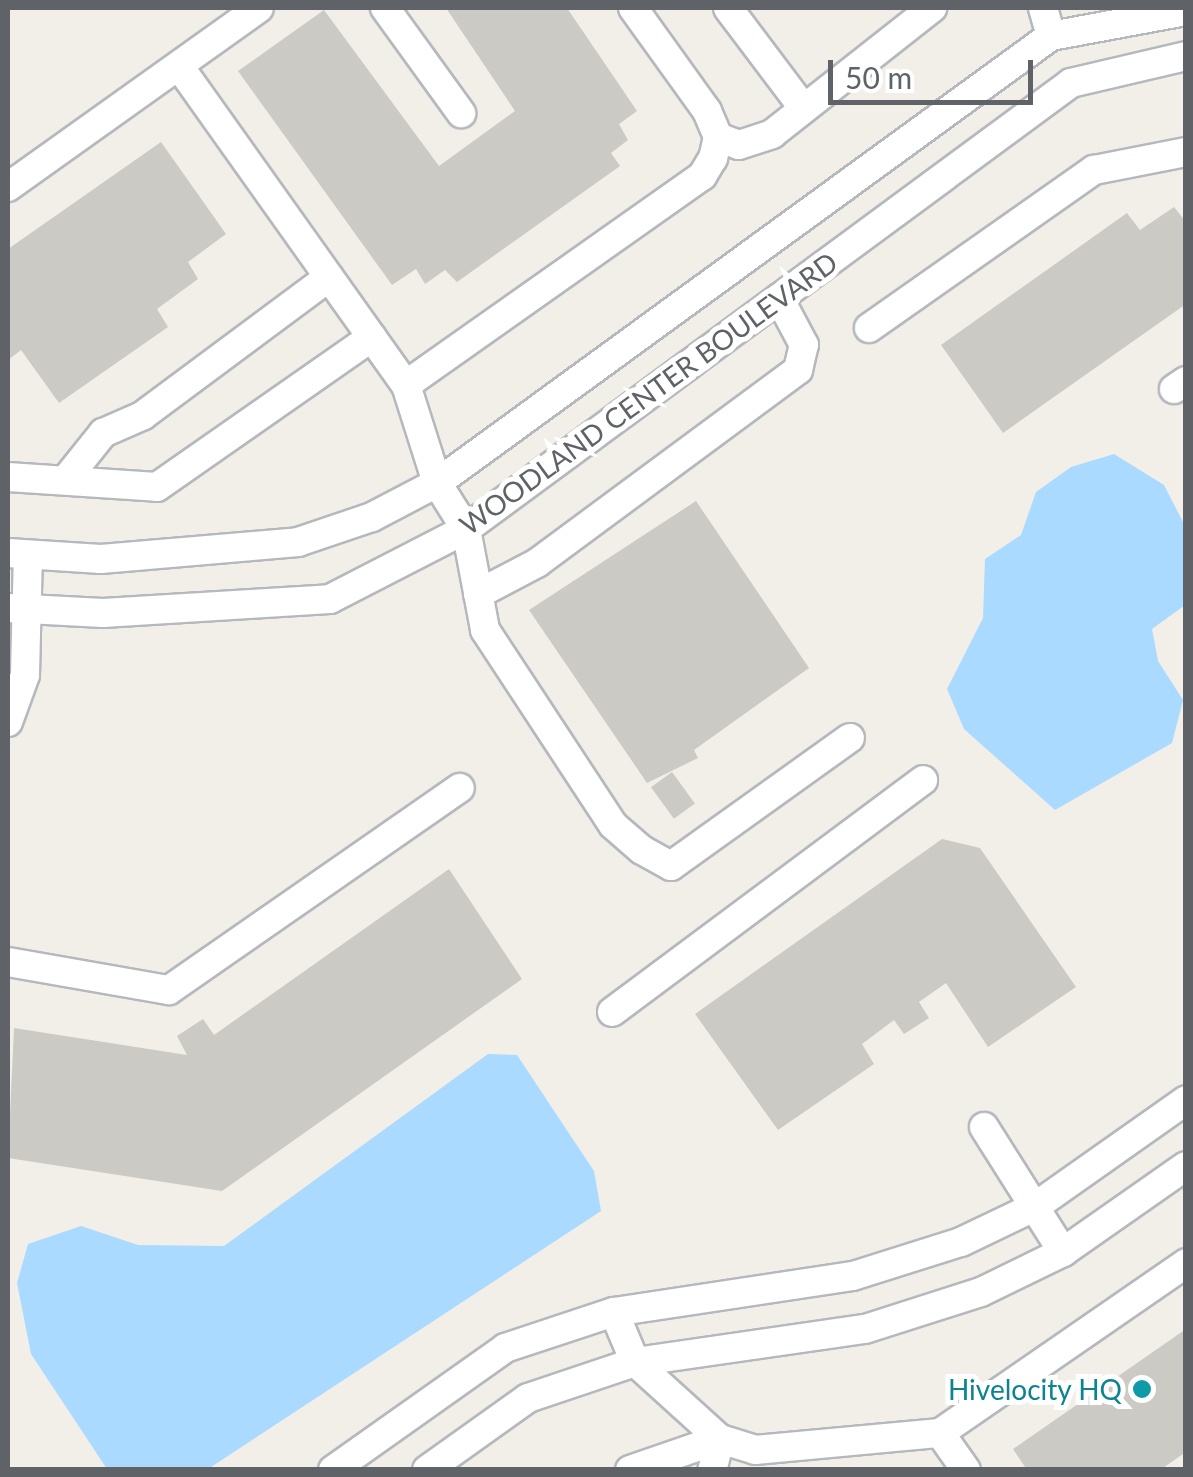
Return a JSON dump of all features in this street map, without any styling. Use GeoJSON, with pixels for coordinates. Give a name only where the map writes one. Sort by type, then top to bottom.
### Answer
{"type":"FeatureCollection","features":[{"type":"Feature","properties":{"kind":"street"},"geometry":{"type":"LineString","coordinates":[[8,187],[259,8]]}},
{"type":"Feature","properties":{"kind":"street"},"geometry":{"type":"LineString","coordinates":[[385,8],[461,113]]}},
{"type":"Feature","properties":{"kind":"street"},"geometry":{"type":"LineString","coordinates":[[633,8],[718,137]]}},
{"type":"Feature","properties":{"kind":"street"},"geometry":{"type":"LineString","coordinates":[[728,8],[804,109]]}},
{"type":"Feature","properties":{"kind":"street"},"geometry":{"type":"LineString","coordinates":[[718,137],[756,139],[804,109],[932,8]]}},
{"type":"Feature","properties":{"kind":"street"},"geometry":{"type":"LineString","coordinates":[[1043,8],[1050,36]]}},
{"type":"Feature","properties":{"kind":"street","name":"WOODLAND CENTER BOULEVARD"},"geometry":{"type":"LineString","coordinates":[[18,554],[100,559],[298,542],[437,483],[1050,36],[1186,11]]}},
{"type":"Feature","properties":{"kind":"street","name":"WOODLAND CENTER BOULEVARD"},"geometry":{"type":"LineString","coordinates":[[17,608],[330,599],[466,529],[1070,83],[1186,56]]}},
{"type":"Feature","properties":{"kind":"street"},"geometry":{"type":"LineString","coordinates":[[179,66],[406,385],[437,483],[466,529],[485,630],[613,825],[671,866],[850,738]]}},
{"type":"Feature","properties":{"kind":"street"},"geometry":{"type":"LineString","coordinates":[[406,385],[702,176],[718,137]]}},
{"type":"Feature","properties":{"kind":"street"},"geometry":{"type":"LineString","coordinates":[[869,328],[1094,170],[1186,152]]}},
{"type":"Feature","properties":{"kind":"street"},"geometry":{"type":"LineString","coordinates":[[66,478],[103,433],[142,416],[330,277]]}},
{"type":"Feature","properties":{"kind":"street"},"geometry":{"type":"LineString","coordinates":[[478,594],[537,563],[798,370],[804,345],[779,298]]}},
{"type":"Feature","properties":{"kind":"street"},"geometry":{"type":"LineString","coordinates":[[8,477],[156,486],[372,337]]}},
{"type":"Feature","properties":{"kind":"street"},"geometry":{"type":"LineString","coordinates":[[8,722],[25,674],[17,608],[18,554]]}},
{"type":"Feature","properties":{"kind":"street"},"geometry":{"type":"LineString","coordinates":[[612,1012],[923,780]]}},
{"type":"Feature","properties":{"kind":"street"},"geometry":{"type":"LineString","coordinates":[[8,962],[168,990],[460,788]]}},
{"type":"Feature","properties":{"kind":"street"},"geometry":{"type":"LineString","coordinates":[[333,1470],[505,1348],[614,1312],[853,1276],[960,1242],[1036,1206],[1186,1100]]}},
{"type":"Feature","properties":{"kind":"street"},"geometry":{"type":"LineString","coordinates":[[984,1128],[1063,1252]]}},
{"type":"Feature","properties":{"kind":"street"},"geometry":{"type":"LineString","coordinates":[[427,1470],[528,1398],[635,1362],[865,1328],[981,1292],[1063,1252],[1186,1166]]}},
{"type":"Feature","properties":{"kind":"street"},"geometry":{"type":"LineString","coordinates":[[614,1312],[635,1362],[720,1439],[755,1450],[940,1433],[1186,1263]]}},
{"type":"Feature","properties":{"kind":"street"},"geometry":{"type":"LineString","coordinates":[[940,1433],[966,1470]]}},
{"type":"Feature","properties":{"kind":"street"},"geometry":{"type":"LineString","coordinates":[[630,1470],[720,1439]]}},
{"type":"Feature","properties":{"kind":"street"},"geometry":{"type":"LineString","coordinates":[[712,1470],[720,1439]]}},
{"type":"Feature","properties":{"kind":"water"},"geometry":{"type":"Polygon","coordinates":[[[1114,454],[1164,485],[1185,526],[1185,605],[1152,629],[1158,661],[1183,700],[1172,743],[1055,810],[964,729],[947,689],[983,618],[985,559],[1021,535],[1036,492],[1071,467],[1114,454]]]}},
{"type":"Feature","properties":{"kind":"water"},"geometry":{"type":"Polygon","coordinates":[[[488,1054],[517,1055],[594,1171],[601,1211],[208,1469],[107,1469],[31,1354],[17,1283],[28,1244],[81,1226],[138,1245],[224,1246],[488,1054]]]}},
{"type":"Feature","properties":{"kind":"building"},"geometry":{"type":"Polygon","coordinates":[[[446,8],[567,8],[637,111],[619,124],[628,140],[611,153],[620,166],[457,282],[445,270],[425,284],[416,269],[392,285],[238,71],[324,10],[439,166],[515,111],[446,8]]]}},
{"type":"Feature","properties":{"kind":"building"},"geometry":{"type":"Polygon","coordinates":[[[161,142],[226,234],[188,262],[198,279],[157,309],[168,327],[59,403],[21,350],[8,360],[8,249],[161,142]]]}},
{"type":"Feature","properties":{"kind":"building"},"geometry":{"type":"Polygon","coordinates":[[[1174,207],[1186,222],[1186,304],[1003,433],[941,345],[1127,213],[1140,230],[1174,207]]]}},
{"type":"Feature","properties":{"kind":"building"},"geometry":{"type":"Polygon","coordinates":[[[696,501],[809,668],[694,750],[698,758],[647,783],[529,610],[696,501]]]}},
{"type":"Feature","properties":{"kind":"building"},"geometry":{"type":"Polygon","coordinates":[[[672,772],[695,804],[674,819],[651,787],[672,772]]]}},
{"type":"Feature","properties":{"kind":"building"},"geometry":{"type":"Polygon","coordinates":[[[942,839],[980,848],[1076,987],[988,1047],[946,983],[919,1002],[929,1018],[904,1034],[894,1020],[862,1044],[874,1064],[778,1130],[695,1014],[942,839]]]}},
{"type":"Feature","properties":{"kind":"building"},"geometry":{"type":"Polygon","coordinates":[[[449,869],[522,979],[222,1191],[8,1158],[14,1028],[187,1055],[177,1036],[203,1019],[214,1035],[449,869]]]}},
{"type":"Feature","properties":{"kind":"building","name":"Hivelocity HQ"},"geometry":{"type":"Polygon","coordinates":[[[1186,1329],[1186,1452],[1160,1470],[1027,1470],[1013,1449],[1186,1329]]]}},
{"type":"Feature","properties":{"kind":"place","name":"Hivelocity HQ"},"geometry":{"type":"Point","coordinates":[1142,1389]}}]}
